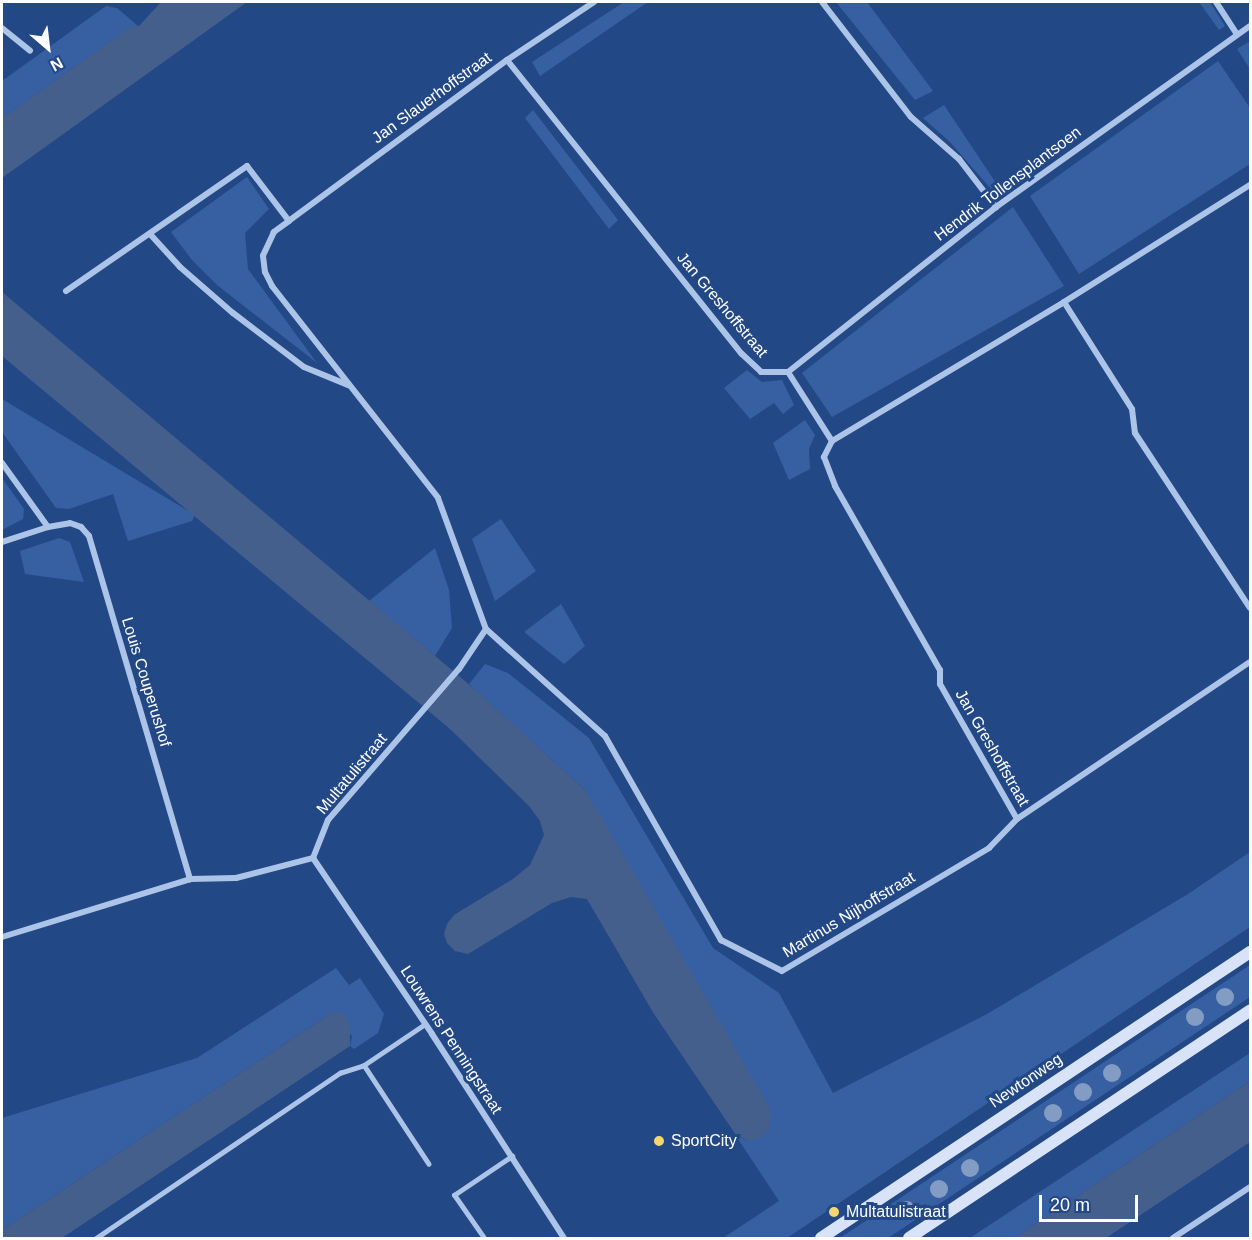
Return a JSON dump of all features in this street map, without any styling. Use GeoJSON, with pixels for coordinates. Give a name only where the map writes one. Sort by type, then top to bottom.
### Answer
{"type":"FeatureCollection","features":[{"type":"Feature","properties":{"kind":"main road","name":"Newtonweg"},"geometry":{"type":"LineString","coordinates":[[821,1239],[1251,952]]}},
{"type":"Feature","properties":{"kind":"main road"},"geometry":{"type":"LineString","coordinates":[[909,1239],[1251,1011]]}},
{"type":"Feature","properties":{"kind":"street","name":"Jan Slauerhoffstraat"},"geometry":{"type":"LineString","coordinates":[[486,629],[438,498],[268,279],[263,256],[274,232],[507,60],[594,2]]}},
{"type":"Feature","properties":{"kind":"street"},"geometry":{"type":"LineString","coordinates":[[822,2],[911,117],[959,159],[996,207]]}},
{"type":"Feature","properties":{"kind":"street"},"geometry":{"type":"LineString","coordinates":[[1216,2],[1237,34]]}},
{"type":"Feature","properties":{"kind":"street","name":"Hendrik Tollensplantsoen"},"geometry":{"type":"LineString","coordinates":[[788,372],[996,207],[1251,26]]}},
{"type":"Feature","properties":{"kind":"street"},"geometry":{"type":"LineString","coordinates":[[2,28],[30,51]]}},
{"type":"Feature","properties":{"kind":"street","name":"Jan Greshoffstraat"},"geometry":{"type":"LineString","coordinates":[[507,60],[742,354],[761,372],[788,372]]}},
{"type":"Feature","properties":{"kind":"street"},"geometry":{"type":"LineString","coordinates":[[66,291],[247,166],[289,221]]}},
{"type":"Feature","properties":{"kind":"street"},"geometry":{"type":"LineString","coordinates":[[788,372],[832,441],[1064,302],[1251,185]]}},
{"type":"Feature","properties":{"kind":"street"},"geometry":{"type":"LineString","coordinates":[[150,234],[180,267],[234,314],[304,368],[350,386]]}},
{"type":"Feature","properties":{"kind":"street"},"geometry":{"type":"LineString","coordinates":[[1064,302],[1132,409],[1134,433],[1251,608]]}},
{"type":"Feature","properties":{"kind":"street","name":"Jan Greshoffstraat"},"geometry":{"type":"LineString","coordinates":[[832,441],[824,457],[835,486],[940,670],[940,684],[1017,819]]}},
{"type":"Feature","properties":{"kind":"street"},"geometry":{"type":"LineString","coordinates":[[2,463],[48,527]]}},
{"type":"Feature","properties":{"kind":"street","name":"Louis Couperushof"},"geometry":{"type":"LineString","coordinates":[[2,542],[48,527],[70,523],[81,527],[89,536],[190,879]]}},
{"type":"Feature","properties":{"kind":"street","name":"Multatulistraat"},"geometry":{"type":"LineString","coordinates":[[313,858],[328,820],[459,669],[486,629]]}},
{"type":"Feature","properties":{"kind":"street","name":"Martinus Nijhoffstraat"},"geometry":{"type":"LineString","coordinates":[[486,629],[604,736],[721,940],[782,971],[989,848],[1017,819],[1251,662]]}},
{"type":"Feature","properties":{"kind":"street"},"geometry":{"type":"LineString","coordinates":[[2,937],[190,879],[236,878],[313,858]]}},
{"type":"Feature","properties":{"kind":"street","name":"Louwrens Penningstraat"},"geometry":{"type":"LineString","coordinates":[[313,858],[425,1023],[564,1239]]}},
{"type":"Feature","properties":{"kind":"street"},"geometry":{"type":"LineString","coordinates":[[1173,1239],[1251,1187]]}},
{"type":"Feature","properties":{"kind":"lane"},"geometry":{"type":"LineString","coordinates":[[96,1239],[340,1073],[364,1065],[425,1023]]}},
{"type":"Feature","properties":{"kind":"lane"},"geometry":{"type":"LineString","coordinates":[[364,1065],[429,1164]]}},
{"type":"Feature","properties":{"kind":"lane"},"geometry":{"type":"LineString","coordinates":[[484,1239],[454,1195],[512,1156]]}},
{"type":"Feature","properties":{"kind":"shaded area"},"geometry":{"type":"Polygon","coordinates":[[[161,2],[247,2],[2,178],[2,118],[131,27],[139,26],[161,2]]]}},
{"type":"Feature","properties":{"kind":"shaded area"},"geometry":{"type":"Polygon","coordinates":[[[624,2],[648,2],[540,76],[532,62],[624,2]]]}},
{"type":"Feature","properties":{"kind":"shaded area"},"geometry":{"type":"Polygon","coordinates":[[[836,2],[867,2],[933,91],[915,100],[836,2]]]}},
{"type":"Feature","properties":{"kind":"shaded area"},"geometry":{"type":"Polygon","coordinates":[[[1199,2],[1210,2],[1225,26],[1219,30],[1199,2]]]}},
{"type":"Feature","properties":{"kind":"shaded area"},"geometry":{"type":"Polygon","coordinates":[[[106,6],[117,8],[138,26],[130,28],[2,118],[2,81],[106,6]]]}},
{"type":"Feature","properties":{"kind":"shaded area"},"geometry":{"type":"Polygon","coordinates":[[[1250,41],[1250,69],[1237,49],[1250,41]]]}},
{"type":"Feature","properties":{"kind":"shaded area"},"geometry":{"type":"Polygon","coordinates":[[[1218,61],[1250,108],[1250,164],[1079,274],[1030,196],[1218,61]]]}},
{"type":"Feature","properties":{"kind":"shaded area"},"geometry":{"type":"Polygon","coordinates":[[[944,105],[998,186],[991,189],[949,141],[923,118],[944,105]]]}},
{"type":"Feature","properties":{"kind":"shaded area"},"geometry":{"type":"Polygon","coordinates":[[[533,110],[618,220],[609,229],[525,118],[533,110]]]}},
{"type":"Feature","properties":{"kind":"shaded area"},"geometry":{"type":"Polygon","coordinates":[[[247,177],[269,209],[245,233],[248,269],[317,363],[217,285],[192,260],[171,232],[247,177]]]}},
{"type":"Feature","properties":{"kind":"shaded area"},"geometry":{"type":"Polygon","coordinates":[[[1013,207],[1064,286],[832,417],[802,373],[1013,207]]]}},
{"type":"Feature","properties":{"kind":"shaded area"},"geometry":{"type":"Polygon","coordinates":[[[2,292],[478,692],[586,791],[771,1110],[769,1129],[760,1138],[747,1140],[736,1135],[654,1014],[587,899],[571,897],[552,903],[468,954],[455,951],[447,943],[444,934],[447,924],[454,915],[513,879],[530,865],[544,835],[540,821],[529,806],[449,728],[2,356],[2,292]]]}},
{"type":"Feature","properties":{"kind":"shaded area"},"geometry":{"type":"Polygon","coordinates":[[[747,370],[762,382],[782,380],[794,405],[783,414],[774,403],[750,419],[724,388],[747,370]]]}},
{"type":"Feature","properties":{"kind":"shaded area"},"geometry":{"type":"Polygon","coordinates":[[[2,399],[195,515],[192,521],[128,541],[113,494],[69,509],[56,508],[2,432],[2,399]]]}},
{"type":"Feature","properties":{"kind":"shaded area"},"geometry":{"type":"Polygon","coordinates":[[[805,420],[815,435],[809,449],[810,469],[789,480],[773,443],[805,420]]]}},
{"type":"Feature","properties":{"kind":"shaded area"},"geometry":{"type":"Polygon","coordinates":[[[2,478],[24,509],[23,519],[2,530],[2,478]]]}},
{"type":"Feature","properties":{"kind":"shaded area"},"geometry":{"type":"Polygon","coordinates":[[[501,519],[536,571],[495,601],[472,539],[501,519]]]}},
{"type":"Feature","properties":{"kind":"shaded area"},"geometry":{"type":"Polygon","coordinates":[[[59,538],[70,542],[84,582],[25,574],[20,551],[59,538]]]}},
{"type":"Feature","properties":{"kind":"shaded area"},"geometry":{"type":"Polygon","coordinates":[[[435,548],[449,590],[452,628],[435,656],[369,601],[435,548]]]}},
{"type":"Feature","properties":{"kind":"shaded area"},"geometry":{"type":"Polygon","coordinates":[[[561,604],[585,646],[564,664],[524,632],[561,604]]]}},
{"type":"Feature","properties":{"kind":"shaded area"},"geometry":{"type":"Polygon","coordinates":[[[485,664],[508,673],[589,738],[713,948],[779,993],[833,1093],[987,1014],[1188,894],[1250,852],[1250,927],[787,1238],[723,1238],[779,1201],[736,1136],[747,1140],[586,791],[469,684],[485,664]]]}},
{"type":"Feature","properties":{"kind":"shaded area"},"geometry":{"type":"Polygon","coordinates":[[[1250,965],[1250,997],[888,1238],[840,1238],[1250,965]]]}},
{"type":"Feature","properties":{"kind":"shaded area"},"geometry":{"type":"Polygon","coordinates":[[[336,968],[349,985],[360,978],[384,1014],[378,1033],[354,1049],[350,1046],[352,1036],[330,1014],[2,1230],[2,1118],[197,1058],[336,968]]]}},
{"type":"Feature","properties":{"kind":"shaded area"},"geometry":{"type":"Polygon","coordinates":[[[341,1012],[350,1023],[350,1046],[62,1238],[2,1238],[2,1230],[330,1014],[341,1012]]]}},
{"type":"Feature","properties":{"kind":"shaded area"},"geometry":{"type":"Polygon","coordinates":[[[1250,1053],[1250,1081],[1014,1238],[970,1238],[1250,1053]]]}},
{"type":"Feature","properties":{"kind":"shaded area"},"geometry":{"type":"Polygon","coordinates":[[[1250,1081],[1250,1142],[1106,1238],[1014,1238],[1250,1081]]]}},
{"type":"Feature","properties":{"kind":"place","name":"SportCity"},"geometry":{"type":"Point","coordinates":[659,1141]}},
{"type":"Feature","properties":{"kind":"place","name":"Multatulistraat"},"geometry":{"type":"Point","coordinates":[834,1212]}}]}
